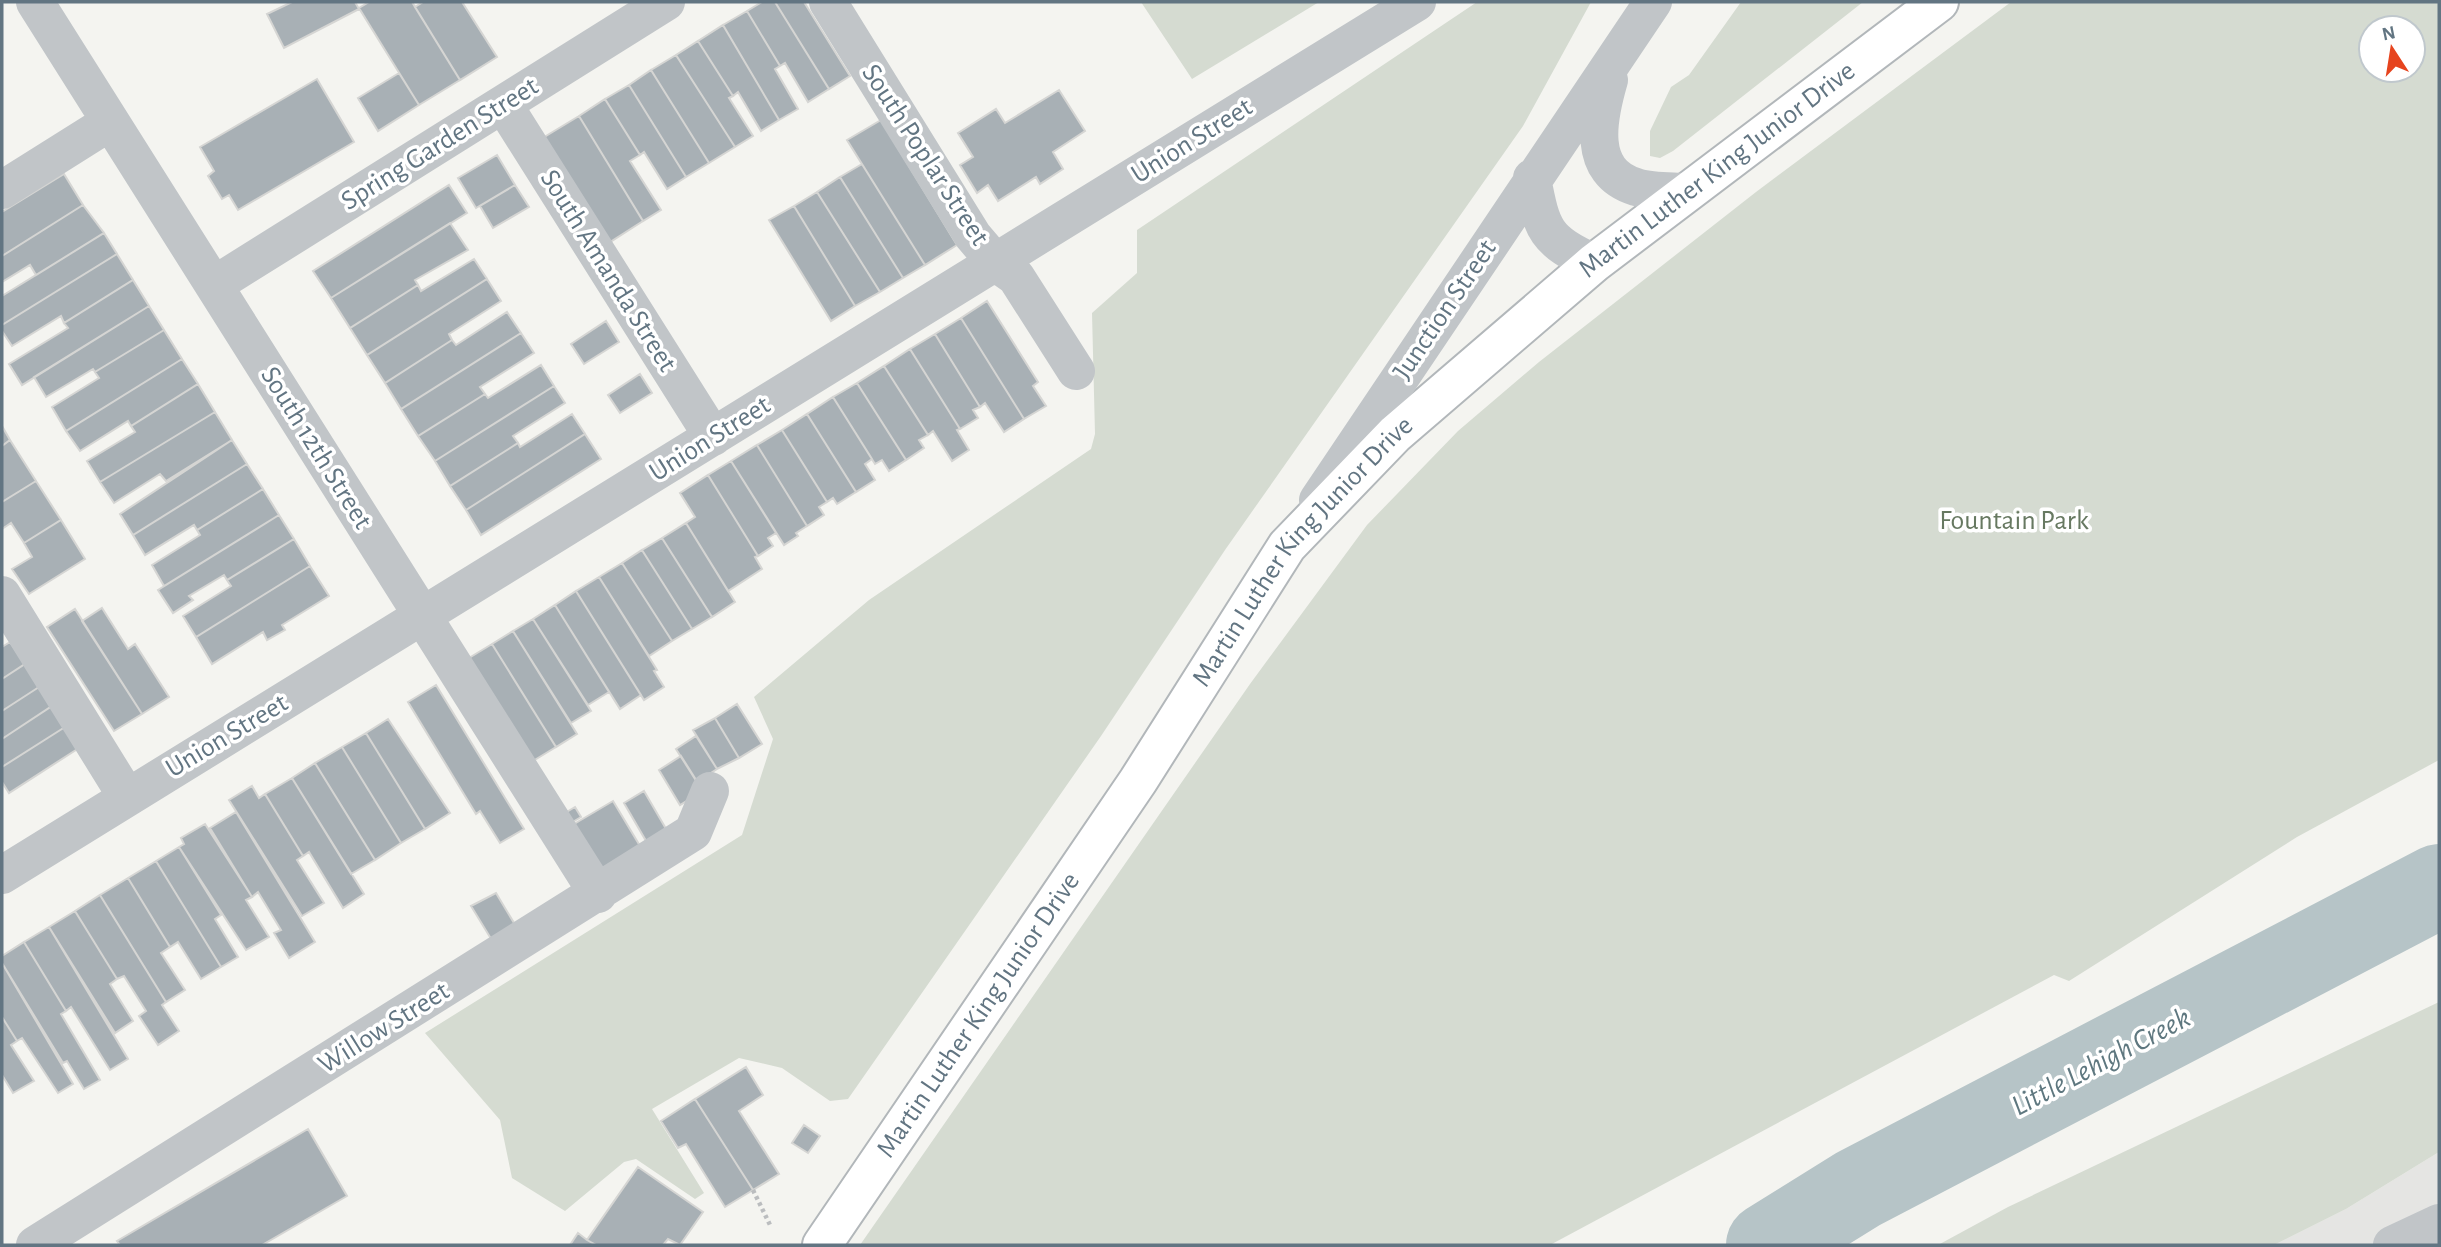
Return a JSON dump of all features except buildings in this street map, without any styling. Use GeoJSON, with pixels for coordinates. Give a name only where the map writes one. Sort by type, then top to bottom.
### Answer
{"type":"FeatureCollection","features":[{"type":"Feature","properties":{"kind":"main road","name":"Martin Luther King Junior Drive"},"geometry":{"type":"LineString","coordinates":[[822,1245],[1138,782],[1287,546],[1395,434],[1594,263],[1939,2]]}},
{"type":"Feature","properties":{"kind":"street","name":"South 12th Street"},"geometry":{"type":"LineString","coordinates":[[35,2],[598,894]]}},
{"type":"Feature","properties":{"kind":"street","name":"Spring Garden Street"},"geometry":{"type":"LineString","coordinates":[[214,285],[666,2]]}},
{"type":"Feature","properties":{"kind":"street","name":"South Poplar Street"},"geometry":{"type":"LineString","coordinates":[[828,2],[973,236],[996,263],[1016,277],[1076,371]]}},
{"type":"Feature","properties":{"kind":"street","name":"Union Street"},"geometry":{"type":"LineString","coordinates":[[2,875],[1417,2]]}},
{"type":"Feature","properties":{"kind":"street","name":"Junction Street"},"geometry":{"type":"LineString","coordinates":[[1287,546],[1532,178],[1653,2]]}},
{"type":"Feature","properties":{"kind":"street","name":"Junction Street"},"geometry":{"type":"LineString","coordinates":[[1615,58],[1599,114],[1598,145],[1611,173],[1636,187],[1686,192]]}},
{"type":"Feature","properties":{"kind":"street","name":"South Amanda Street"},"geometry":{"type":"LineString","coordinates":[[503,104],[713,437]]}},
{"type":"Feature","properties":{"kind":"street"},"geometry":{"type":"LineString","coordinates":[[2,190],[110,122]]}},
{"type":"Feature","properties":{"kind":"street"},"geometry":{"type":"LineString","coordinates":[[1532,178],[1540,220],[1560,247],[1594,263]]}},
{"type":"Feature","properties":{"kind":"street"},"geometry":{"type":"LineString","coordinates":[[2,595],[127,797]]}},
{"type":"Feature","properties":{"kind":"street","name":"Willow Street"},"geometry":{"type":"LineString","coordinates":[[35,1245],[693,832],[710,791]]}},
{"type":"Feature","properties":{"kind":"street"},"geometry":{"type":"LineString","coordinates":[[2392,1245],[2439,1223]]}},
{"type":"Feature","properties":{"kind":"path"},"geometry":{"type":"LineString","coordinates":[[752,1190],[771,1227]]}},
{"type":"Feature","properties":{"kind":"shaded area"},"geometry":{"type":"Polygon","coordinates":[[[2439,1152],[2439,1245],[2274,1245],[2346,1209],[2439,1152]]]}},
{"type":"Feature","properties":{"kind":"green space"},"geometry":{"type":"Polygon","coordinates":[[[1141,2],[1319,2],[1192,79],[1141,2]]]}},
{"type":"Feature","properties":{"kind":"green space"},"geometry":{"type":"Polygon","coordinates":[[[1477,2],[1591,2],[1523,126],[1225,550],[1101,736],[848,1099],[830,1101],[782,1068],[739,1058],[652,1109],[704,1193],[695,1199],[636,1159],[624,1162],[565,1211],[512,1178],[500,1120],[425,1033],[742,835],[773,739],[754,697],[869,600],[1091,449],[1095,434],[1092,313],[1137,273],[1137,230],[1477,2]]]}},
{"type":"Feature","properties":{"kind":"green space"},"geometry":{"type":"Polygon","coordinates":[[[1741,2],[1863,2],[1673,151],[1660,158],[1650,156],[1650,131],[1671,87],[1689,75],[1741,2]]]}},
{"type":"Feature","properties":{"kind":"green space","name":"Fountain Park"},"geometry":{"type":"Polygon","coordinates":[[[2011,2],[2439,2],[2439,760],[2297,837],[2069,981],[2054,975],[1550,1245],[860,1245],[1250,684],[1367,525],[1458,431],[1539,362],[1756,192],[2011,2]]]}},
{"type":"Feature","properties":{"kind":"green space"},"geometry":{"type":"Polygon","coordinates":[[[2439,1002],[2439,1152],[2346,1209],[2274,1245],[1938,1245],[2008,1207],[2439,1002]]]}},
{"type":"Feature","properties":{"kind":"waterway","name":"Little Lehigh Creek"},"geometry":{"type":"LineString","coordinates":[[1768,1245],[1858,1189],[2439,886]]}}]}
